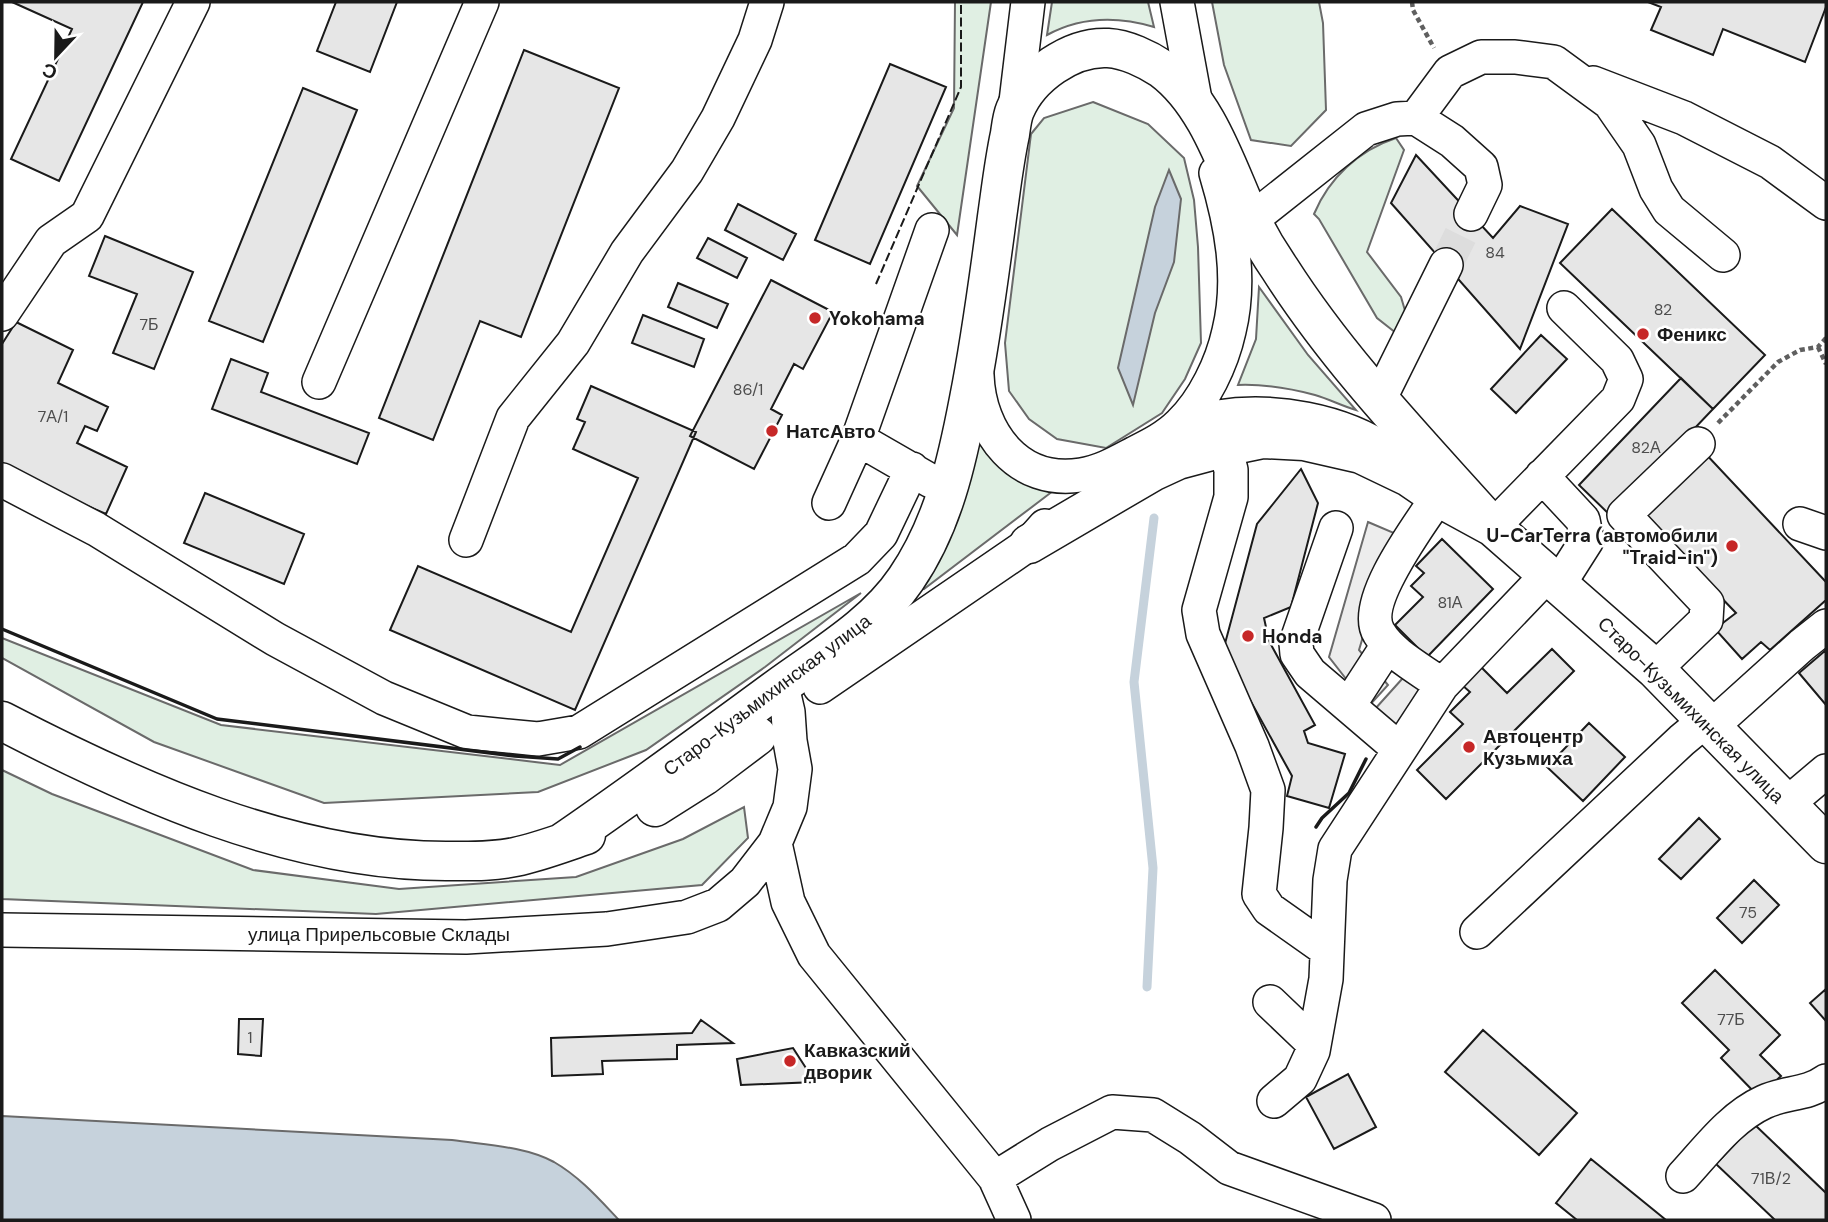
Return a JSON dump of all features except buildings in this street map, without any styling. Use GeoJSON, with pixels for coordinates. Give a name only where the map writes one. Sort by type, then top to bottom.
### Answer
{"type":"FeatureCollection","features":[{"type":"Feature","properties":{"kind":"main road"},"geometry":{"type":"LineString","coordinates":[[1015,110],[1037,79],[1054,65],[1073,55],[1102,48],[1124,51],[1164,71],[1198,110],[1223,153],[1251,220],[1301,301],[1379,400],[1493,527]]}},
{"type":"Feature","properties":{"kind":"main road","name":"Старо-Кузьмихинская улица"},"geometry":{"type":"LineString","coordinates":[[2,721],[162,796],[224,819],[331,849],[417,861],[486,860],[522,856],[630,819],[664,802],[704,776],[890,600],[920,557],[941,510],[959,454],[978,352],[1006,151],[1015,110]]}},
{"type":"Feature","properties":{"kind":"main road","name":"Старо-Кузьмихинская улица"},"geometry":{"type":"LineString","coordinates":[[1029,544],[1152,472],[1178,460],[1225,447],[1264,439],[1313,442],[1362,454],[1493,527],[1655,669],[1826,844]]}},
{"type":"Feature","properties":{"kind":"main road","name":"Старо-Кузьмихинская улица"},"geometry":{"type":"LineString","coordinates":[[785,699],[820,687]]}},
{"type":"Feature","properties":{"kind":"street"},"geometry":{"type":"LineString","coordinates":[[2,314],[51,241],[87,216],[193,2]]}},
{"type":"Feature","properties":{"kind":"street"},"geometry":{"type":"LineString","coordinates":[[319,382],[482,2]]}},
{"type":"Feature","properties":{"kind":"street"},"geometry":{"type":"LineString","coordinates":[[466,540],[513,418],[573,343],[626,252],[687,171],[718,118],[755,40],[767,2]]}},
{"type":"Feature","properties":{"kind":"street"},"geometry":{"type":"LineString","coordinates":[[1015,110],[1028,2]]}},
{"type":"Feature","properties":{"kind":"street"},"geometry":{"type":"LineString","coordinates":[[1158,441],[1184,420],[1202,394],[1220,358],[1232,316],[1235,288],[1232,239],[1227,213],[1198,110],[1177,2]]}},
{"type":"Feature","properties":{"kind":"street"},"geometry":{"type":"LineString","coordinates":[[1416,118],[1450,72],[1481,57],[1515,57],[1554,62],[1610,103],[1639,145],[1656,189],[1669,210],[1723,256]]}},
{"type":"Feature","properties":{"kind":"street"},"geometry":{"type":"LineString","coordinates":[[1571,75],[1684,118],[1770,162],[1826,203]]}},
{"type":"Feature","properties":{"kind":"street"},"geometry":{"type":"LineString","coordinates":[[1251,220],[1366,129],[1397,119],[1416,118],[1452,141],[1481,167],[1485,185],[1471,214]]}},
{"type":"Feature","properties":{"kind":"street"},"geometry":{"type":"LineString","coordinates":[[829,503],[858,439],[932,230]]}},
{"type":"Feature","properties":{"kind":"street"},"geometry":{"type":"LineString","coordinates":[[1379,400],[1446,265]]}},
{"type":"Feature","properties":{"kind":"street"},"geometry":{"type":"LineString","coordinates":[[1493,527],[1618,399],[1626,379],[1617,360],[1564,308]]}},
{"type":"Feature","properties":{"kind":"street"},"geometry":{"type":"LineString","coordinates":[[978,352],[978,385],[982,410],[990,431],[1006,452],[1031,468],[1051,475],[1079,476],[1101,470],[1199,422],[1218,417],[1253,414],[1337,427],[1367,439],[1392,456],[1424,487],[1374,611],[1377,631],[1388,645],[1442,685]]}},
{"type":"Feature","properties":{"kind":"street"},"geometry":{"type":"LineString","coordinates":[[858,439],[934,484],[939,493],[941,510]]}},
{"type":"Feature","properties":{"kind":"street"},"geometry":{"type":"LineString","coordinates":[[1655,669],[1706,620],[1707,603],[1624,515],[1698,444]]}},
{"type":"Feature","properties":{"kind":"street"},"geometry":{"type":"LineString","coordinates":[[1225,447],[1231,470],[1231,497],[1199,610],[1203,634],[1252,746],[1268,790],[1259,894],[1269,909],[1327,950]]}},
{"type":"Feature","properties":{"kind":"street"},"geometry":{"type":"LineString","coordinates":[[912,469],[939,474],[949,468],[959,454]]}},
{"type":"Feature","properties":{"kind":"street"},"geometry":{"type":"LineString","coordinates":[[2,480],[96,529],[275,639],[384,698],[467,732],[538,739],[579,732],[857,559],[881,534],[912,469]]}},
{"type":"Feature","properties":{"kind":"street","name":"Старо-Кузьмихинская улица"},"geometry":{"type":"LineString","coordinates":[[820,687],[1029,544],[1073,495],[1101,470]]}},
{"type":"Feature","properties":{"kind":"street"},"geometry":{"type":"LineString","coordinates":[[1274,1101],[1300,1079],[1314,1044],[1326,979],[1329,880],[1335,849],[1442,685],[1554,579],[1587,540],[1583,520],[1542,476]]}},
{"type":"Feature","properties":{"kind":"street"},"geometry":{"type":"LineString","coordinates":[[1336,528],[1296,643],[1297,654],[1310,673],[1399,749]]}},
{"type":"Feature","properties":{"kind":"street"},"geometry":{"type":"LineString","coordinates":[[1477,932],[1682,740],[1708,724],[1826,626]]}},
{"type":"Feature","properties":{"kind":"street"},"geometry":{"type":"LineString","coordinates":[[1349,705],[1388,645]]}},
{"type":"Feature","properties":{"kind":"street","name":"улица Прирельсовые Склады"},"geometry":{"type":"LineString","coordinates":[[2,930],[466,937],[607,929],[687,918],[718,905],[745,882],[775,843],[790,807],[794,769],[785,699]]}},
{"type":"Feature","properties":{"kind":"street"},"geometry":{"type":"LineString","coordinates":[[1787,804],[1826,771]]}},
{"type":"Feature","properties":{"kind":"street"},"geometry":{"type":"LineString","coordinates":[[775,843],[788,902],[814,955],[995,1178],[1014,1220]]}},
{"type":"Feature","properties":{"kind":"street"},"geometry":{"type":"LineString","coordinates":[[1270,1002],[1314,1044]]}},
{"type":"Feature","properties":{"kind":"street"},"geometry":{"type":"LineString","coordinates":[[1683,1176],[1730,1126],[1762,1102],[1783,1094],[1804,1093],[1826,1082]]}},
{"type":"Feature","properties":{"kind":"street"},"geometry":{"type":"LineString","coordinates":[[995,1178],[1050,1144],[1111,1112],[1153,1115],[1190,1138],[1229,1168],[1374,1220]]}},
{"type":"Feature","properties":{"kind":"path"},"geometry":{"type":"LineString","coordinates":[[1412,2],[1413,10],[1427,38],[1450,72]]}},
{"type":"Feature","properties":{"kind":"path"},"geometry":{"type":"LineString","coordinates":[[1698,444],[1778,362],[1800,351],[1818,347],[1826,338]]}},
{"type":"Feature","properties":{"kind":"path"},"geometry":{"type":"LineString","coordinates":[[1818,347],[1826,364]]}},
{"type":"Feature","properties":{"kind":"green space"},"geometry":{"type":"Polygon","coordinates":[[[955,2],[991,2],[957,235],[917,186],[954,108],[955,2]]]}},
{"type":"Feature","properties":{"kind":"green space"},"geometry":{"type":"Polygon","coordinates":[[[1052,2],[1148,2],[1154,27],[1127,21],[1086,21],[1047,35],[1052,2]]]}},
{"type":"Feature","properties":{"kind":"green space"},"geometry":{"type":"Polygon","coordinates":[[[1212,2],[1319,2],[1323,23],[1326,110],[1291,146],[1251,140],[1224,65],[1212,2]]]}},
{"type":"Feature","properties":{"kind":"green space"},"geometry":{"type":"Polygon","coordinates":[[[1093,102],[1148,124],[1184,158],[1194,200],[1198,247],[1201,343],[1185,379],[1162,413],[1106,448],[1057,439],[1029,419],[1009,391],[1005,343],[1031,134],[1044,118],[1093,102]]]}},
{"type":"Feature","properties":{"kind":"green space"},"geometry":{"type":"Polygon","coordinates":[[[1396,138],[1404,150],[1367,252],[1401,297],[1406,314],[1396,333],[1377,318],[1314,214],[1328,189],[1347,167],[1370,150],[1396,138]]]}},
{"type":"Feature","properties":{"kind":"green space"},"geometry":{"type":"Polygon","coordinates":[[[1259,287],[1308,355],[1356,410],[1296,390],[1238,385],[1256,339],[1259,287]]]}},
{"type":"Feature","properties":{"kind":"green space"},"geometry":{"type":"Polygon","coordinates":[[[978,437],[990,457],[1009,473],[1031,485],[1053,491],[924,589],[918,585],[978,437]]]}},
{"type":"Feature","properties":{"kind":"green space"},"geometry":{"type":"Polygon","coordinates":[[[861,593],[765,667],[646,750],[538,792],[324,803],[154,742],[2,658],[2,638],[221,725],[560,765],[861,593]]]}},
{"type":"Feature","properties":{"kind":"green space"},"geometry":{"type":"Polygon","coordinates":[[[2,770],[52,794],[253,870],[399,889],[576,877],[683,839],[744,807],[748,838],[702,885],[376,914],[2,899],[2,770]]]}},
{"type":"Feature","properties":{"kind":"shaded area"},"geometry":{"type":"Polygon","coordinates":[[[1169,170],[1181,199],[1174,262],[1155,313],[1133,405],[1118,368],[1155,207],[1169,170]]]}},
{"type":"Feature","properties":{"kind":"shaded area"},"geometry":{"type":"Polygon","coordinates":[[[1368,522],[1394,533],[1359,650],[1388,685],[1368,707],[1329,657],[1368,522]]]}},
{"type":"Feature","properties":{"kind":"shaded area"},"geometry":{"type":"Polygon","coordinates":[[[1411,669],[1435,692],[1380,751],[1357,729],[1411,669]]]}},
{"type":"Feature","properties":{"kind":"shaded area"},"geometry":{"type":"Polygon","coordinates":[[[2,1116],[452,1140],[504,1147],[554,1162],[589,1189],[619,1220],[2,1220],[2,1116]]]}},
{"type":"Feature","properties":{"kind":"waterway"},"geometry":{"type":"LineString","coordinates":[[1147,987],[1153,868],[1134,682],[1154,518]]}},
{"type":"Feature","properties":{"kind":"tunnel"},"geometry":{"type":"LineString","coordinates":[[1446,265],[1471,214]]}},
{"type":"Feature","properties":{"kind":"fence"},"geometry":{"type":"LineString","coordinates":[[876,284],[961,87],[961,2]]}},
{"type":"Feature","properties":{"kind":"wall"},"geometry":{"type":"LineString","coordinates":[[2,629],[217,719],[515,756],[558,759],[580,747]]}},
{"type":"Feature","properties":{"kind":"wall"},"geometry":{"type":"LineString","coordinates":[[1316,827],[1349,793],[1366,759]]}},
{"type":"Feature","properties":{"kind":"place","name":"Yokohama"},"geometry":{"type":"Point","coordinates":[815,318]}},
{"type":"Feature","properties":{"kind":"place","name":"Феникс"},"geometry":{"type":"Point","coordinates":[1643,334]}},
{"type":"Feature","properties":{"kind":"place","name":"НатсАвто"},"geometry":{"type":"Point","coordinates":[772,431]}},
{"type":"Feature","properties":{"kind":"place","name":"U-CarTerra (автомобили \"Traid-in\")"},"geometry":{"type":"Point","coordinates":[1732,546]}},
{"type":"Feature","properties":{"kind":"place","name":"Honda"},"geometry":{"type":"Point","coordinates":[1248,636]}},
{"type":"Feature","properties":{"kind":"place","name":"Автоцентр Кузьмиха"},"geometry":{"type":"Point","coordinates":[1469,747]}},
{"type":"Feature","properties":{"kind":"place","name":"Кавказский дворик"},"geometry":{"type":"Point","coordinates":[790,1061]}}]}
